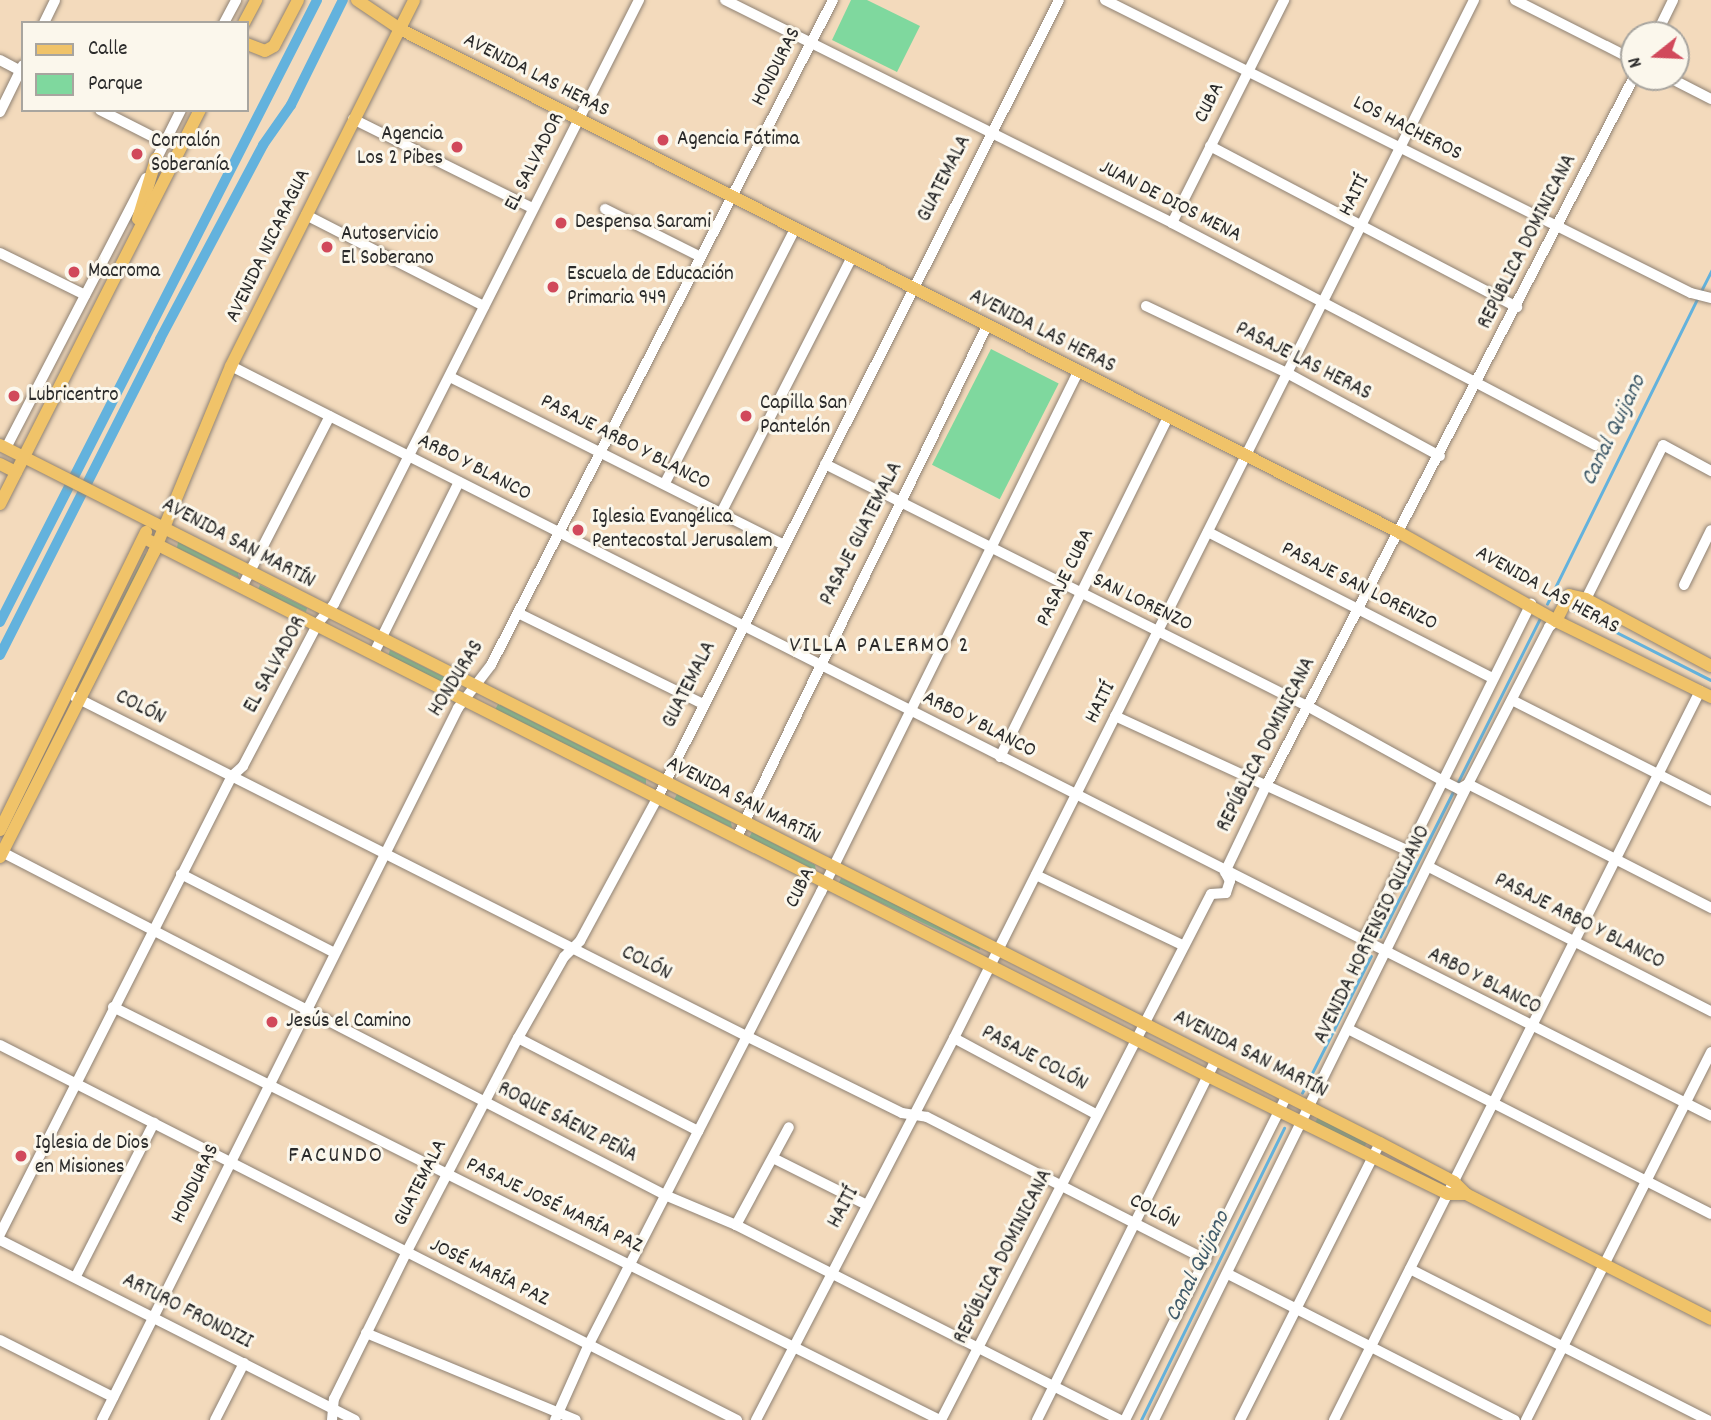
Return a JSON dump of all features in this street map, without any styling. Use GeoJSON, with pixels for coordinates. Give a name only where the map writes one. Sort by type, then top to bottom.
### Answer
{"type":"FeatureCollection","features":[{"type":"Feature","properties":{"kind":"main road"},"geometry":{"type":"LineString","coordinates":[[245,21],[256,0]]}},
{"type":"Feature","properties":{"kind":"main road"},"geometry":{"type":"LineString","coordinates":[[248,44],[265,51],[274,46],[298,0]]}},
{"type":"Feature","properties":{"kind":"main road","name":"AVENIDA NICARAGUA"},"geometry":{"type":"LineString","coordinates":[[0,830],[164,530],[167,513],[231,366],[414,0]]}},
{"type":"Feature","properties":{"kind":"main road","name":"AVENIDA LAS HERAS"},"geometry":{"type":"LineString","coordinates":[[360,2],[400,29],[1400,533],[1531,603],[1556,621],[1706,694]]}},
{"type":"Feature","properties":{"kind":"main road"},"geometry":{"type":"LineString","coordinates":[[0,505],[199,112]]}},
{"type":"Feature","properties":{"kind":"main road"},"geometry":{"type":"LineString","coordinates":[[127,254],[156,159]]}},
{"type":"Feature","properties":{"kind":"main road"},"geometry":{"type":"LineString","coordinates":[[1,454],[16,472]]}},
{"type":"Feature","properties":{"kind":"main road","name":"AVENIDA SAN MARTÍN"},"geometry":{"type":"LineString","coordinates":[[1,454],[24,457],[61,475],[743,824],[1147,1024],[1454,1182],[1466,1194],[1711,1319]]}},
{"type":"Feature","properties":{"kind":"main road"},"geometry":{"type":"LineString","coordinates":[[151,523],[167,513]]}},
{"type":"Feature","properties":{"kind":"main road","name":"AVENIDA NICARAGUA"},"geometry":{"type":"LineString","coordinates":[[1,853],[151,523]]}},
{"type":"Feature","properties":{"kind":"main road","name":"AVENIDA SAN MARTÍN"},"geometry":{"type":"LineString","coordinates":[[144,537],[1208,1076],[1448,1194],[1466,1194]]}},
{"type":"Feature","properties":{"kind":"main road","name":"AVENIDA LAS HERAS"},"geometry":{"type":"LineString","coordinates":[[1556,621],[1569,595],[1586,600],[1711,666]]}},
{"type":"Feature","properties":{"kind":"street"},"geometry":{"type":"LineString","coordinates":[[45,21],[55,0]]}},
{"type":"Feature","properties":{"kind":"street"},"geometry":{"type":"LineString","coordinates":[[225,21],[236,0]]}},
{"type":"Feature","properties":{"kind":"street","name":"EL SALVADOR"},"geometry":{"type":"LineString","coordinates":[[0,1234],[232,776],[243,766],[318,623],[329,614],[639,0]]}},
{"type":"Feature","properties":{"kind":"street","name":"JUAN DE DIOS MENA"},"geometry":{"type":"LineString","coordinates":[[724,0],[990,135],[1172,223],[1595,445]]}},
{"type":"Feature","properties":{"kind":"street","name":"HONDURAS"},"geometry":{"type":"LineString","coordinates":[[102,1420],[333,952],[386,854],[463,700],[476,687],[518,613],[833,0]]}},
{"type":"Feature","properties":{"kind":"street","name":"GUATEMALA"},"geometry":{"type":"LineString","coordinates":[[333,1415],[334,1399],[406,1253],[518,1038],[564,957],[574,948],[657,797],[701,703],[743,626],[1059,0]]}},
{"type":"Feature","properties":{"kind":"street","name":"LOS HACHEROS"},"geometry":{"type":"LineString","coordinates":[[1105,0],[1694,293],[1710,297]]}},
{"type":"Feature","properties":{"kind":"street","name":"CUBA"},"geometry":{"type":"LineString","coordinates":[[1172,223],[1284,0]]}},
{"type":"Feature","properties":{"kind":"street","name":"HAITÍ"},"geometry":{"type":"LineString","coordinates":[[756,1420],[954,1038],[1474,0]]}},
{"type":"Feature","properties":{"kind":"street"},"geometry":{"type":"LineString","coordinates":[[1515,0],[1620,53]]}},
{"type":"Feature","properties":{"kind":"street"},"geometry":{"type":"LineString","coordinates":[[1663,21],[1673,0]]}},
{"type":"Feature","properties":{"kind":"street"},"geometry":{"type":"LineString","coordinates":[[0,60],[21,69]]}},
{"type":"Feature","properties":{"kind":"street"},"geometry":{"type":"LineString","coordinates":[[0,112],[21,71]]}},
{"type":"Feature","properties":{"kind":"street"},"geometry":{"type":"LineString","coordinates":[[1690,88],[1711,99]]}},
{"type":"Feature","properties":{"kind":"street","name":"REPÚBLICA DOMINICANA"},"geometry":{"type":"LineString","coordinates":[[940,1420],[980,1347],[1096,1114],[1147,1024],[1211,894],[1226,893],[1230,881],[1225,872],[1265,788],[1478,384],[1627,91]]}},
{"type":"Feature","properties":{"kind":"street"},"geometry":{"type":"LineString","coordinates":[[104,112],[165,142]]}},
{"type":"Feature","properties":{"kind":"street"},"geometry":{"type":"LineString","coordinates":[[1,454],[180,112]]}},
{"type":"Feature","properties":{"kind":"street"},"geometry":{"type":"LineString","coordinates":[[353,119],[532,208]]}},
{"type":"Feature","properties":{"kind":"street"},"geometry":{"type":"LineString","coordinates":[[1210,146],[1517,306]]}},
{"type":"Feature","properties":{"kind":"street"},"geometry":{"type":"LineString","coordinates":[[605,209],[701,257]]}},
{"type":"Feature","properties":{"kind":"street"},"geometry":{"type":"LineString","coordinates":[[306,215],[484,306]]}},
{"type":"Feature","properties":{"kind":"street"},"geometry":{"type":"LineString","coordinates":[[665,483],[795,229]]}},
{"type":"Feature","properties":{"kind":"street"},"geometry":{"type":"LineString","coordinates":[[0,253],[85,295]]}},
{"type":"Feature","properties":{"kind":"street"},"geometry":{"type":"LineString","coordinates":[[721,513],[852,257]]}},
{"type":"Feature","properties":{"kind":"street","name":"PASAJE LAS HERAS"},"geometry":{"type":"LineString","coordinates":[[1146,306],[1287,373],[1440,456]]}},
{"type":"Feature","properties":{"kind":"street","name":"PASAJE GUATEMALA"},"geometry":{"type":"LineString","coordinates":[[737,837],[818,665],[987,326]]}},
{"type":"Feature","properties":{"kind":"street","name":"ARBO Y BLANCO"},"geometry":{"type":"LineString","coordinates":[[231,366],[1711,1116]]}},
{"type":"Feature","properties":{"kind":"street","name":"CUBA"},"geometry":{"type":"LineString","coordinates":[[557,1416],[627,1267],[825,882],[1078,372]]}},
{"type":"Feature","properties":{"kind":"street","name":"PASAJE ARBO Y BLANCO"},"geometry":{"type":"LineString","coordinates":[[450,377],[784,545]]}},
{"type":"Feature","properties":{"kind":"street"},"geometry":{"type":"LineString","coordinates":[[242,587],[330,416]]}},
{"type":"Feature","properties":{"kind":"street","name":"PASAJE CUBA"},"geometry":{"type":"LineString","coordinates":[[1000,757],[1168,417]]}},
{"type":"Feature","properties":{"kind":"street"},"geometry":{"type":"LineString","coordinates":[[1586,600],[1663,445],[1711,471]]}},
{"type":"Feature","properties":{"kind":"street","name":"SAN LORENZO"},"geometry":{"type":"LineString","coordinates":[[825,464],[1309,707],[1444,781],[1464,787]]}},
{"type":"Feature","properties":{"kind":"street"},"geometry":{"type":"LineString","coordinates":[[374,653],[459,482]]}},
{"type":"Feature","properties":{"kind":"street"},"geometry":{"type":"LineString","coordinates":[[1684,584],[1711,530]]}},
{"type":"Feature","properties":{"kind":"street","name":"PASAJE SAN LORENZO"},"geometry":{"type":"LineString","coordinates":[[1208,532],[1361,607],[1492,678]]}},
{"type":"Feature","properties":{"kind":"street","name":"AVENIDA HORTENSIO QUIJANO"},"geometry":{"type":"LineString","coordinates":[[1363,942],[1531,603]]}},
{"type":"Feature","properties":{"kind":"street"},"geometry":{"type":"LineString","coordinates":[[518,613],[701,703]]}},
{"type":"Feature","properties":{"kind":"street","name":"AVENIDA HORTENSIO QUIJANO"},"geometry":{"type":"LineString","coordinates":[[1154,1420],[1429,867],[1464,787],[1549,627],[1556,621]]}},
{"type":"Feature","properties":{"kind":"street"},"geometry":{"type":"LineString","coordinates":[[1334,1420],[1659,774],[1706,694]]}},
{"type":"Feature","properties":{"kind":"street","name":"COLÓN"},"geometry":{"type":"LineString","coordinates":[[74,697],[746,1036],[902,1113],[913,1114],[1062,1186],[1207,1260]]}},
{"type":"Feature","properties":{"kind":"street"},"geometry":{"type":"LineString","coordinates":[[1512,700],[1711,801]]}},
{"type":"Feature","properties":{"kind":"street"},"geometry":{"type":"LineString","coordinates":[[1115,716],[1265,788],[1408,849]]}},
{"type":"Feature","properties":{"kind":"street"},"geometry":{"type":"LineString","coordinates":[[1464,787],[1616,859],[1711,908]]}},
{"type":"Feature","properties":{"kind":"street","name":"ROQUE SÁENZ PEÑA"},"geometry":{"type":"LineString","coordinates":[[1,853],[665,1195],[736,1225],[1123,1420]]}},
{"type":"Feature","properties":{"kind":"street","name":"PASAJE ARBO Y BLANCO"},"geometry":{"type":"LineString","coordinates":[[1429,867],[1711,1011]]}},
{"type":"Feature","properties":{"kind":"street"},"geometry":{"type":"LineString","coordinates":[[181,874],[333,952]]}},
{"type":"Feature","properties":{"kind":"street"},"geometry":{"type":"LineString","coordinates":[[1036,875],[1184,946]]}},
{"type":"Feature","properties":{"kind":"street","name":"PASAJE JOSÉ MARÍA PAZ"},"geometry":{"type":"LineString","coordinates":[[113,1007],[627,1267],[794,1346],[803,1354],[940,1420]]}},
{"type":"Feature","properties":{"kind":"street"},"geometry":{"type":"LineString","coordinates":[[1348,1029],[1711,1214]]}},
{"type":"Feature","properties":{"kind":"street"},"geometry":{"type":"LineString","coordinates":[[518,1038],[698,1131]]}},
{"type":"Feature","properties":{"kind":"street","name":"PASAJE COLÓN"},"geometry":{"type":"LineString","coordinates":[[954,1038],[1096,1114]]}},
{"type":"Feature","properties":{"kind":"street","name":"JOSÉ MARÍA PAZ"},"geometry":{"type":"LineString","coordinates":[[0,1045],[737,1420]]}},
{"type":"Feature","properties":{"kind":"street"},"geometry":{"type":"LineString","coordinates":[[1526,1420],[1711,1052]]}},
{"type":"Feature","properties":{"kind":"street"},"geometry":{"type":"LineString","coordinates":[[1037,1420],[1215,1061]]}},
{"type":"Feature","properties":{"kind":"street"},"geometry":{"type":"LineString","coordinates":[[1123,1420],[1207,1260],[1286,1097]]}},
{"type":"Feature","properties":{"kind":"street"},"geometry":{"type":"LineString","coordinates":[[76,1276],[154,1124]]}},
{"type":"Feature","properties":{"kind":"street"},"geometry":{"type":"LineString","coordinates":[[736,1225],[789,1127]]}},
{"type":"Feature","properties":{"kind":"street"},"geometry":{"type":"LineString","coordinates":[[1240,1420],[1380,1143]]}},
{"type":"Feature","properties":{"kind":"street"},"geometry":{"type":"LineString","coordinates":[[773,1158],[867,1205]]}},
{"type":"Feature","properties":{"kind":"street","name":"ARTURO FRONDIZI"},"geometry":{"type":"LineString","coordinates":[[0,1240],[244,1363],[333,1415],[355,1420]]}},
{"type":"Feature","properties":{"kind":"street"},"geometry":{"type":"LineString","coordinates":[[1410,1269],[1708,1420]]}},
{"type":"Feature","properties":{"kind":"street"},"geometry":{"type":"LineString","coordinates":[[1228,1274],[1515,1420]]}},
{"type":"Feature","properties":{"kind":"street"},"geometry":{"type":"LineString","coordinates":[[366,1333],[557,1416],[576,1420]]}},
{"type":"Feature","properties":{"kind":"street"},"geometry":{"type":"LineString","coordinates":[[0,1340],[113,1397]]}},
{"type":"Feature","properties":{"kind":"street"},"geometry":{"type":"LineString","coordinates":[[215,1420],[244,1363]]}},
{"type":"Feature","properties":{"kind":"green space"},"geometry":{"type":"Polygon","coordinates":[[[851,0],[867,0],[920,26],[897,72],[832,40],[851,0]]]}},
{"type":"Feature","properties":{"kind":"green space"},"geometry":{"type":"Polygon","coordinates":[[[991,349],[1059,384],[1000,499],[932,465],[991,349]]]}},
{"type":"Feature","properties":{"kind":"green space"},"geometry":{"type":"Polygon","coordinates":[[[178,542],[238,573],[239,578],[177,548],[178,542]]]}},
{"type":"Feature","properties":{"kind":"green space"},"geometry":{"type":"Polygon","coordinates":[[[145,554],[149,556],[83,684],[80,682],[145,554]]]}},
{"type":"Feature","properties":{"kind":"green space"},"geometry":{"type":"Polygon","coordinates":[[[260,585],[307,608],[306,612],[258,590],[260,585]]]}},
{"type":"Feature","properties":{"kind":"green space"},"geometry":{"type":"Polygon","coordinates":[[[390,650],[452,681],[452,687],[388,656],[390,650]]]}},
{"type":"Feature","properties":{"kind":"green space"},"geometry":{"type":"Polygon","coordinates":[[[498,704],[646,779],[646,784],[495,710],[498,704]]]}},
{"type":"Feature","properties":{"kind":"green space"},"geometry":{"type":"Polygon","coordinates":[[[677,794],[731,822],[732,828],[674,800],[677,794]]]}},
{"type":"Feature","properties":{"kind":"green space"},"geometry":{"type":"Polygon","coordinates":[[[752,832],[815,865],[816,871],[749,838],[752,832]]]}},
{"type":"Feature","properties":{"kind":"green space"},"geometry":{"type":"Polygon","coordinates":[[[841,878],[979,945],[980,950],[839,883],[841,878]]]}},
{"type":"Feature","properties":{"kind":"green space"},"geometry":{"type":"Polygon","coordinates":[[[1318,1117],[1367,1142],[1364,1148],[1315,1123],[1318,1117]]]}},
{"type":"Feature","properties":{"kind":"waterway"},"geometry":{"type":"LineString","coordinates":[[0,622],[317,0]]}},
{"type":"Feature","properties":{"kind":"waterway"},"geometry":{"type":"LineString","coordinates":[[0,655],[160,339],[263,145],[291,105],[343,0]]}},
{"type":"Feature","properties":{"kind":"waterway","name":"Canal Quijano"},"geometry":{"type":"LineString","coordinates":[[1700,293],[1711,271]]}},
{"type":"Feature","properties":{"kind":"waterway","name":"Canal Quijano"},"geometry":{"type":"LineString","coordinates":[[1547,604],[1697,299]]}},
{"type":"Feature","properties":{"kind":"waterway"},"geometry":{"type":"LineString","coordinates":[[1567,607],[1711,680]]}},
{"type":"Feature","properties":{"kind":"waterway","name":"Canal Quijano"},"geometry":{"type":"LineString","coordinates":[[1457,784],[1540,618]]}},
{"type":"Feature","properties":{"kind":"waterway","name":"Canal Quijano"},"geometry":{"type":"LineString","coordinates":[[1380,937],[1454,790]]}},
{"type":"Feature","properties":{"kind":"waterway","name":"Canal Quijano"},"geometry":{"type":"LineString","coordinates":[[1302,1093],[1371,956]]}},
{"type":"Feature","properties":{"kind":"waterway","name":"Canal Quijano"},"geometry":{"type":"LineString","coordinates":[[1141,1420],[1284,1128]]}},
{"type":"Feature","properties":{"kind":"place","name":"Agencia Fátima"},"geometry":{"type":"Point","coordinates":[663,140]}},
{"type":"Feature","properties":{"kind":"place","name":"Agencia Los 2 Pibes"},"geometry":{"type":"Point","coordinates":[457,147]}},
{"type":"Feature","properties":{"kind":"place","name":"Corralón Soberanía"},"geometry":{"type":"Point","coordinates":[137,154]}},
{"type":"Feature","properties":{"kind":"place","name":"Despensa Sarami"},"geometry":{"type":"Point","coordinates":[561,223]}},
{"type":"Feature","properties":{"kind":"place","name":"Autoservicio El Soberano"},"geometry":{"type":"Point","coordinates":[327,247]}},
{"type":"Feature","properties":{"kind":"place","name":"Macroma"},"geometry":{"type":"Point","coordinates":[74,272]}},
{"type":"Feature","properties":{"kind":"place","name":"Escuela de Educación Primaria 949"},"geometry":{"type":"Point","coordinates":[553,287]}},
{"type":"Feature","properties":{"kind":"place","name":"Lubricentro"},"geometry":{"type":"Point","coordinates":[14,396]}},
{"type":"Feature","properties":{"kind":"place","name":"Capilla San Pantelón"},"geometry":{"type":"Point","coordinates":[746,416]}},
{"type":"Feature","properties":{"kind":"place","name":"Iglesia Evangélica Pentecostal Jerusalem"},"geometry":{"type":"Point","coordinates":[578,530]}},
{"type":"Feature","properties":{"kind":"place","name":"Jesús el Camino"},"geometry":{"type":"Point","coordinates":[272,1022]}},
{"type":"Feature","properties":{"kind":"place","name":"Iglesia de Dios en Misiones"},"geometry":{"type":"Point","coordinates":[21,1156]}},
{"type":"Feature","properties":{"kind":"district","name":"VILLA PALERMO 2"},"geometry":{"type":"Point","coordinates":[880,647]}},
{"type":"Feature","properties":{"kind":"district","name":"FACUNDO"},"geometry":{"type":"Point","coordinates":[336,1157]}}]}
